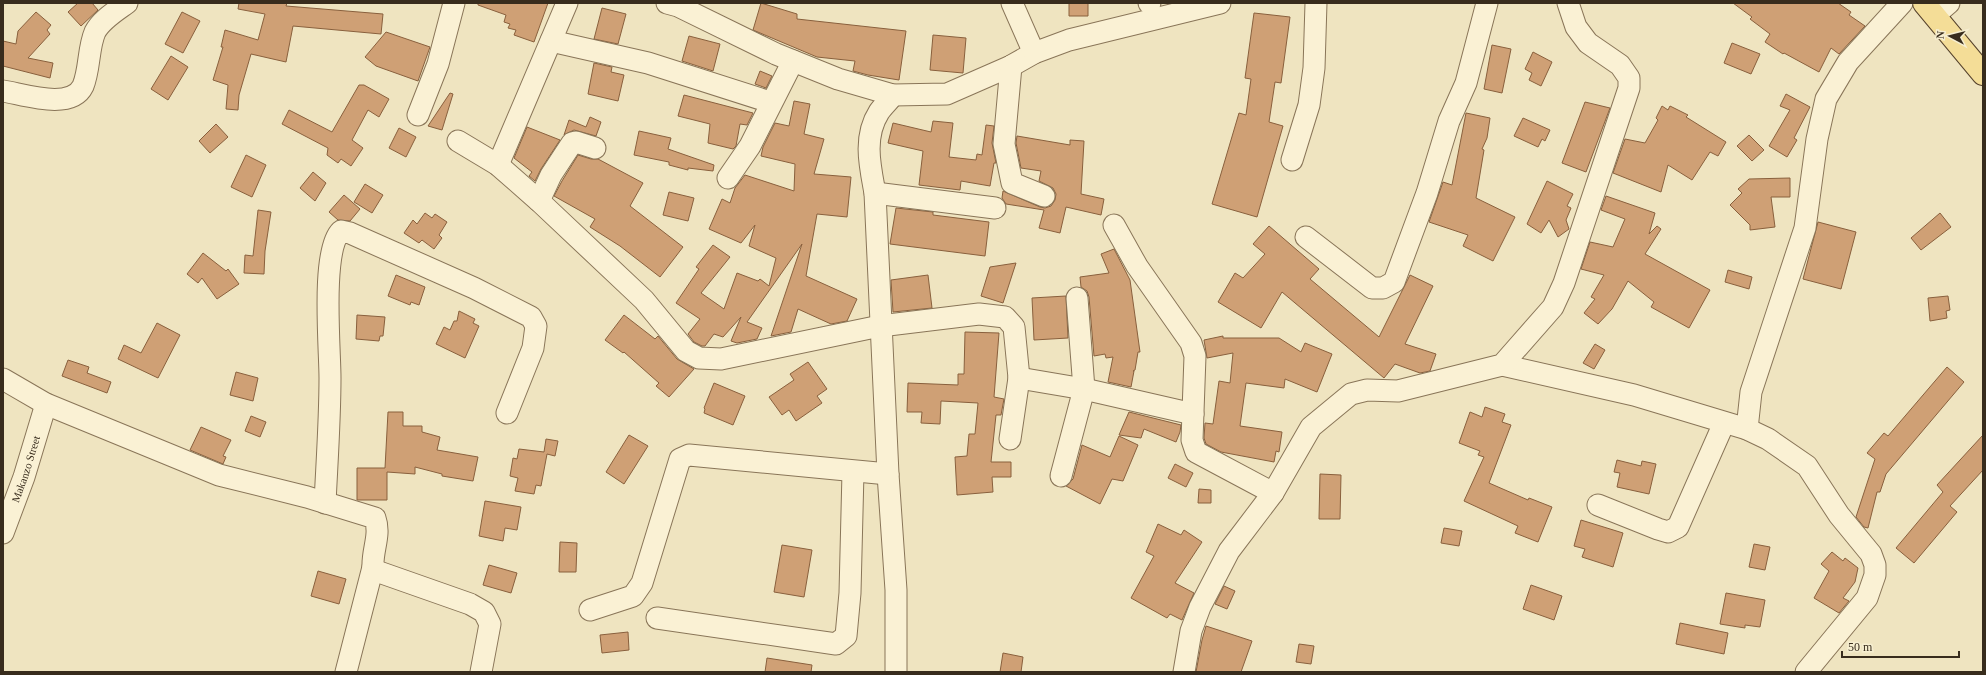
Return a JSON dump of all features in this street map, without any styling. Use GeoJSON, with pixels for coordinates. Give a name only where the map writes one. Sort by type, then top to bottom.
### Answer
{"type":"FeatureCollection","features":[{"type":"Feature","properties":{"kind":"main road"},"geometry":{"type":"LineString","coordinates":[[1936,7],[1983,74]]}},
{"type":"Feature","properties":{"kind":"street"},"geometry":{"type":"LineString","coordinates":[[3,91],[55,100],[70,98],[83,87],[95,31],[105,20],[127,3]]}},
{"type":"Feature","properties":{"kind":"street"},"geometry":{"type":"LineString","coordinates":[[418,115],[438,64],[454,3]]}},
{"type":"Feature","properties":{"kind":"street"},"geometry":{"type":"LineString","coordinates":[[498,165],[567,3]]}},
{"type":"Feature","properties":{"kind":"street"},"geometry":{"type":"LineString","coordinates":[[667,3],[793,61],[838,79],[893,96],[947,94],[1012,66],[1034,53],[1151,7],[1220,3]]}},
{"type":"Feature","properties":{"kind":"street"},"geometry":{"type":"LineString","coordinates":[[1012,3],[1034,53]]}},
{"type":"Feature","properties":{"kind":"street"},"geometry":{"type":"LineString","coordinates":[[1292,160],[1309,105],[1314,68],[1316,3]]}},
{"type":"Feature","properties":{"kind":"street"},"geometry":{"type":"LineString","coordinates":[[1306,238],[1372,288],[1383,288],[1394,282],[1427,193],[1449,121],[1466,83],[1487,3]]}},
{"type":"Feature","properties":{"kind":"street"},"geometry":{"type":"LineString","coordinates":[[1502,365],[1553,307],[1560,294],[1628,88],[1629,78],[1620,65],[1588,43],[1576,27],[1568,3]]}},
{"type":"Feature","properties":{"kind":"street"},"geometry":{"type":"LineString","coordinates":[[1747,429],[1751,392],[1806,228],[1817,139],[1826,99],[1848,62],[1902,3]]}},
{"type":"Feature","properties":{"kind":"street"},"geometry":{"type":"LineString","coordinates":[[551,41],[648,63],[770,102]]}},
{"type":"Feature","properties":{"kind":"street"},"geometry":{"type":"LineString","coordinates":[[728,178],[750,146],[770,102],[793,61]]}},
{"type":"Feature","properties":{"kind":"street"},"geometry":{"type":"LineString","coordinates":[[1012,66],[1004,144],[1009,175],[1012,183],[1044,196]]}},
{"type":"Feature","properties":{"kind":"street"},"geometry":{"type":"LineString","coordinates":[[893,96],[879,112],[872,130],[868,150],[875,193],[880,326],[896,590],[896,672]]}},
{"type":"Feature","properties":{"kind":"street"},"geometry":{"type":"LineString","coordinates":[[458,141],[498,165],[539,201],[644,300],[686,351],[699,358],[721,359],[880,326],[979,314],[1005,317],[1014,327],[1019,378],[1010,439]]}},
{"type":"Feature","properties":{"kind":"street"},"geometry":{"type":"LineString","coordinates":[[539,201],[551,175],[572,143],[576,142],[595,148]]}},
{"type":"Feature","properties":{"kind":"street"},"geometry":{"type":"LineString","coordinates":[[875,193],[995,208]]}},
{"type":"Feature","properties":{"kind":"street"},"geometry":{"type":"LineString","coordinates":[[1114,225],[1137,266],[1190,343],[1195,356],[1192,440],[1196,452],[1273,493]]}},
{"type":"Feature","properties":{"kind":"street"},"geometry":{"type":"LineString","coordinates":[[325,503],[330,378],[328,319],[331,256],[337,235],[341,231],[350,233],[474,288],[531,317],[536,326],[533,348],[507,414]]}},
{"type":"Feature","properties":{"kind":"street"},"geometry":{"type":"LineString","coordinates":[[1061,476],[1084,389],[1077,298]]}},
{"type":"Feature","properties":{"kind":"street"},"geometry":{"type":"LineString","coordinates":[[1184,672],[1191,631],[1200,607],[1229,551],[1273,493],[1312,427],[1351,394],[1367,390],[1398,391],[1502,365],[1634,395],[1747,429],[1768,439],[1807,466],[1839,515],[1871,554],[1875,565],[1875,575],[1866,598],[1806,672]]}},
{"type":"Feature","properties":{"kind":"street"},"geometry":{"type":"LineString","coordinates":[[1019,378],[1084,389],[1193,414]]}},
{"type":"Feature","properties":{"kind":"street"},"geometry":{"type":"LineString","coordinates":[[3,379],[46,404],[219,475],[376,518],[379,528],[373,557],[373,568],[346,672]]}},
{"type":"Feature","properties":{"kind":"street","name":"Makanzo Street"},"geometry":{"type":"LineString","coordinates":[[3,533],[24,477],[46,404]]}},
{"type":"Feature","properties":{"kind":"street"},"geometry":{"type":"LineString","coordinates":[[1598,505],[1663,531],[1668,532],[1678,527],[1724,423]]}},
{"type":"Feature","properties":{"kind":"street"},"geometry":{"type":"LineString","coordinates":[[590,610],[633,596],[642,583],[680,458],[689,455],[853,472],[888,474]]}},
{"type":"Feature","properties":{"kind":"street"},"geometry":{"type":"LineString","coordinates":[[657,618],[836,644],[846,636],[850,600],[853,472]]}},
{"type":"Feature","properties":{"kind":"street"},"geometry":{"type":"LineString","coordinates":[[373,568],[379,572],[470,604],[484,612],[490,624],[481,672]]}},
{"type":"Feature","properties":{"kind":"building"},"geometry":{"type":"Polygon","coordinates":[[[78,3],[92,3],[98,10],[81,26],[68,12],[78,3]]]}},
{"type":"Feature","properties":{"kind":"building"},"geometry":{"type":"Polygon","coordinates":[[[239,3],[287,3],[286,6],[383,14],[381,34],[293,26],[286,62],[251,54],[239,95],[238,110],[226,109],[228,85],[213,80],[223,47],[221,47],[225,30],[258,40],[265,14],[238,9],[239,3]]]}},
{"type":"Feature","properties":{"kind":"building"},"geometry":{"type":"Polygon","coordinates":[[[478,3],[548,3],[534,42],[514,35],[516,30],[508,28],[510,24],[504,22],[506,15],[478,5],[478,3]]]}},
{"type":"Feature","properties":{"kind":"building"},"geometry":{"type":"Polygon","coordinates":[[[761,3],[797,14],[797,19],[906,31],[899,80],[853,71],[855,61],[817,57],[753,30],[761,3]]]}},
{"type":"Feature","properties":{"kind":"building"},"geometry":{"type":"Polygon","coordinates":[[[1069,3],[1088,3],[1088,16],[1069,16],[1069,3]]]}},
{"type":"Feature","properties":{"kind":"building"},"geometry":{"type":"Polygon","coordinates":[[[1733,3],[1838,3],[1851,12],[1849,15],[1865,26],[1839,54],[1831,48],[1819,72],[1784,53],[1783,54],[1765,42],[1770,34],[1750,19],[1752,17],[1733,3]]]}},
{"type":"Feature","properties":{"kind":"building"},"geometry":{"type":"Polygon","coordinates":[[[602,8],[626,14],[618,44],[594,39],[602,8]]]}},
{"type":"Feature","properties":{"kind":"building"},"geometry":{"type":"Polygon","coordinates":[[[36,12],[51,25],[47,30],[50,34],[28,58],[53,63],[50,78],[3,66],[3,41],[16,44],[18,31],[36,12]]]}},
{"type":"Feature","properties":{"kind":"building"},"geometry":{"type":"Polygon","coordinates":[[[182,12],[200,21],[183,53],[165,44],[182,12]]]}},
{"type":"Feature","properties":{"kind":"building"},"geometry":{"type":"Polygon","coordinates":[[[1254,13],[1290,17],[1281,83],[1275,82],[1269,122],[1283,126],[1257,217],[1212,204],[1239,113],[1246,115],[1251,79],[1245,78],[1254,13]]]}},
{"type":"Feature","properties":{"kind":"building"},"geometry":{"type":"Polygon","coordinates":[[[386,32],[430,47],[418,81],[376,66],[365,57],[386,32]]]}},
{"type":"Feature","properties":{"kind":"building"},"geometry":{"type":"Polygon","coordinates":[[[933,35],[966,38],[963,73],[930,70],[933,35]]]}},
{"type":"Feature","properties":{"kind":"building"},"geometry":{"type":"Polygon","coordinates":[[[689,36],[720,44],[713,71],[682,61],[689,36]]]}},
{"type":"Feature","properties":{"kind":"building"},"geometry":{"type":"Polygon","coordinates":[[[1732,43],[1760,54],[1751,74],[1724,63],[1732,43]]]}},
{"type":"Feature","properties":{"kind":"building"},"geometry":{"type":"Polygon","coordinates":[[[1492,45],[1511,49],[1502,93],[1484,89],[1492,45]]]}},
{"type":"Feature","properties":{"kind":"building"},"geometry":{"type":"Polygon","coordinates":[[[1533,52],[1552,62],[1541,86],[1529,80],[1532,73],[1525,69],[1533,52]]]}},
{"type":"Feature","properties":{"kind":"building"},"geometry":{"type":"Polygon","coordinates":[[[171,56],[188,67],[168,100],[151,89],[171,56]]]}},
{"type":"Feature","properties":{"kind":"building"},"geometry":{"type":"Polygon","coordinates":[[[594,63],[612,67],[611,72],[624,75],[618,101],[588,94],[594,63]]]}},
{"type":"Feature","properties":{"kind":"building"},"geometry":{"type":"Polygon","coordinates":[[[760,71],[772,76],[766,88],[755,84],[760,71]]]}},
{"type":"Feature","properties":{"kind":"building"},"geometry":{"type":"Polygon","coordinates":[[[359,85],[364,85],[389,99],[379,117],[368,110],[352,140],[363,148],[351,166],[341,159],[338,163],[327,155],[328,148],[282,124],[289,110],[332,132],[359,85]]]}},
{"type":"Feature","properties":{"kind":"building"},"geometry":{"type":"Polygon","coordinates":[[[450,93],[453,94],[442,130],[428,126],[450,93]]]}},
{"type":"Feature","properties":{"kind":"building"},"geometry":{"type":"Polygon","coordinates":[[[1786,94],[1810,107],[1794,138],[1797,140],[1787,157],[1769,146],[1790,110],[1780,106],[1786,94]]]}},
{"type":"Feature","properties":{"kind":"building"},"geometry":{"type":"Polygon","coordinates":[[[684,95],[753,113],[747,125],[740,124],[736,146],[733,149],[708,143],[710,124],[678,116],[684,95]]]}},
{"type":"Feature","properties":{"kind":"building"},"geometry":{"type":"Polygon","coordinates":[[[794,101],[810,104],[804,134],[824,139],[814,174],[851,177],[847,217],[817,214],[806,276],[857,299],[847,321],[831,324],[798,309],[791,332],[771,336],[802,244],[747,322],[762,328],[757,339],[737,343],[731,341],[741,317],[723,337],[714,334],[705,346],[702,346],[694,342],[688,334],[700,319],[676,303],[699,269],[696,267],[713,245],[730,257],[701,293],[724,309],[737,273],[758,281],[760,279],[769,286],[776,258],[749,246],[755,225],[741,243],[709,229],[722,199],[730,203],[735,188],[745,175],[794,191],[795,164],[761,156],[763,147],[775,123],[789,126],[794,101]]]}},
{"type":"Feature","properties":{"kind":"building"},"geometry":{"type":"Polygon","coordinates":[[[1585,102],[1610,108],[1586,172],[1562,163],[1585,102]]]}},
{"type":"Feature","properties":{"kind":"building"},"geometry":{"type":"Polygon","coordinates":[[[1662,106],[1668,110],[1670,106],[1688,115],[1686,117],[1726,142],[1718,156],[1710,152],[1692,180],[1668,165],[1661,192],[1613,173],[1625,139],[1645,143],[1658,120],[1656,118],[1662,106]]]}},
{"type":"Feature","properties":{"kind":"building"},"geometry":{"type":"Polygon","coordinates":[[[1466,113],[1490,118],[1487,138],[1482,149],[1484,150],[1476,198],[1515,217],[1493,261],[1463,246],[1468,235],[1429,222],[1443,182],[1452,185],[1466,113]]]}},
{"type":"Feature","properties":{"kind":"building"},"geometry":{"type":"Polygon","coordinates":[[[590,117],[601,122],[596,136],[574,130],[564,135],[569,120],[586,127],[590,117]]]}},
{"type":"Feature","properties":{"kind":"building"},"geometry":{"type":"Polygon","coordinates":[[[1523,118],[1550,130],[1545,141],[1542,139],[1538,147],[1514,136],[1523,118]]]}},
{"type":"Feature","properties":{"kind":"building"},"geometry":{"type":"Polygon","coordinates":[[[933,121],[953,123],[949,157],[976,160],[977,154],[982,155],[986,125],[994,126],[992,143],[996,163],[994,163],[990,186],[961,181],[960,190],[919,185],[923,151],[888,143],[893,123],[931,132],[933,121]]]}},
{"type":"Feature","properties":{"kind":"building"},"geometry":{"type":"Polygon","coordinates":[[[216,124],[228,137],[210,153],[199,141],[216,124]]]}},
{"type":"Feature","properties":{"kind":"building"},"geometry":{"type":"Polygon","coordinates":[[[527,127],[560,140],[535,181],[529,176],[532,172],[514,158],[527,127]]]}},
{"type":"Feature","properties":{"kind":"building"},"geometry":{"type":"Polygon","coordinates":[[[399,128],[416,137],[406,157],[389,148],[399,128]]]}},
{"type":"Feature","properties":{"kind":"building"},"geometry":{"type":"Polygon","coordinates":[[[639,131],[671,138],[668,149],[714,165],[713,171],[688,168],[688,170],[669,165],[669,162],[634,155],[639,131]]]}},
{"type":"Feature","properties":{"kind":"building"},"geometry":{"type":"Polygon","coordinates":[[[1749,135],[1764,150],[1752,161],[1737,146],[1749,135]]]}},
{"type":"Feature","properties":{"kind":"building"},"geometry":{"type":"Polygon","coordinates":[[[1017,136],[1070,145],[1070,140],[1084,141],[1081,194],[1104,199],[1101,215],[1066,207],[1060,233],[1039,228],[1044,210],[1006,204],[1002,198],[1003,191],[1045,208],[1051,206],[1055,200],[1056,194],[1053,188],[1039,181],[1041,171],[1021,168],[1016,143],[1017,136]]]}},
{"type":"Feature","properties":{"kind":"building"},"geometry":{"type":"Polygon","coordinates":[[[246,155],[266,165],[252,197],[231,187],[246,155]]]}},
{"type":"Feature","properties":{"kind":"building"},"geometry":{"type":"Polygon","coordinates":[[[578,155],[591,159],[598,159],[643,183],[630,206],[683,247],[660,277],[620,246],[590,227],[595,219],[554,196],[578,155]]]}},
{"type":"Feature","properties":{"kind":"building"},"geometry":{"type":"Polygon","coordinates":[[[313,172],[326,183],[315,201],[300,188],[313,172]]]}},
{"type":"Feature","properties":{"kind":"building"},"geometry":{"type":"Polygon","coordinates":[[[1790,178],[1790,197],[1771,197],[1775,227],[1750,230],[1750,225],[1730,205],[1742,193],[1738,189],[1749,179],[1790,178]]]}},
{"type":"Feature","properties":{"kind":"building"},"geometry":{"type":"Polygon","coordinates":[[[1547,181],[1573,194],[1567,206],[1571,208],[1566,220],[1569,229],[1558,237],[1549,220],[1541,233],[1527,224],[1547,181]]]}},
{"type":"Feature","properties":{"kind":"building"},"geometry":{"type":"Polygon","coordinates":[[[365,184],[383,195],[372,213],[354,202],[365,184]]]}},
{"type":"Feature","properties":{"kind":"building"},"geometry":{"type":"Polygon","coordinates":[[[669,192],[694,198],[688,221],[663,215],[669,192]]]}},
{"type":"Feature","properties":{"kind":"building"},"geometry":{"type":"Polygon","coordinates":[[[344,195],[360,209],[350,221],[338,220],[329,212],[344,195]]]}},
{"type":"Feature","properties":{"kind":"building"},"geometry":{"type":"Polygon","coordinates":[[[1606,196],[1655,213],[1649,234],[1657,226],[1661,229],[1645,254],[1710,290],[1689,328],[1651,307],[1654,302],[1628,281],[1612,309],[1598,324],[1584,313],[1595,299],[1591,297],[1604,275],[1581,269],[1590,242],[1613,247],[1625,219],[1601,210],[1606,196]]]}},
{"type":"Feature","properties":{"kind":"building"},"geometry":{"type":"Polygon","coordinates":[[[896,208],[933,212],[933,215],[989,222],[985,256],[890,244],[896,208]]]}},
{"type":"Feature","properties":{"kind":"building"},"geometry":{"type":"Polygon","coordinates":[[[258,210],[271,212],[265,251],[264,274],[244,273],[245,255],[253,256],[258,210]]]}},
{"type":"Feature","properties":{"kind":"building"},"geometry":{"type":"Polygon","coordinates":[[[425,213],[432,218],[435,214],[447,222],[439,235],[442,238],[434,249],[422,240],[419,243],[404,233],[413,220],[417,224],[425,213]]]}},
{"type":"Feature","properties":{"kind":"building"},"geometry":{"type":"Polygon","coordinates":[[[1940,213],[1951,227],[1921,250],[1911,238],[1940,213]]]}},
{"type":"Feature","properties":{"kind":"building"},"geometry":{"type":"Polygon","coordinates":[[[1818,222],[1856,232],[1841,289],[1803,279],[1818,222]]]}},
{"type":"Feature","properties":{"kind":"building"},"geometry":{"type":"Polygon","coordinates":[[[1269,226],[1319,269],[1310,279],[1379,337],[1410,275],[1433,286],[1405,344],[1436,354],[1430,371],[1420,373],[1395,364],[1384,378],[1282,292],[1261,328],[1218,302],[1235,273],[1243,278],[1265,254],[1253,244],[1269,226]]]}},
{"type":"Feature","properties":{"kind":"building"},"geometry":{"type":"Polygon","coordinates":[[[1114,249],[1130,280],[1140,352],[1138,352],[1135,370],[1133,371],[1131,387],[1108,382],[1113,357],[1106,358],[1105,354],[1094,356],[1089,297],[1087,291],[1081,287],[1080,277],[1109,273],[1101,254],[1114,249]]]}},
{"type":"Feature","properties":{"kind":"building"},"geometry":{"type":"Polygon","coordinates":[[[203,253],[226,271],[228,269],[239,284],[217,299],[202,278],[198,283],[187,274],[203,253]]]}},
{"type":"Feature","properties":{"kind":"building"},"geometry":{"type":"Polygon","coordinates":[[[1016,263],[1003,303],[981,296],[990,267],[1016,263]]]}},
{"type":"Feature","properties":{"kind":"building"},"geometry":{"type":"Polygon","coordinates":[[[1728,270],[1752,277],[1749,289],[1725,282],[1728,270]]]}},
{"type":"Feature","properties":{"kind":"building"},"geometry":{"type":"Polygon","coordinates":[[[396,275],[425,287],[419,305],[411,302],[410,305],[388,296],[396,275]]]}},
{"type":"Feature","properties":{"kind":"building"},"geometry":{"type":"Polygon","coordinates":[[[928,275],[932,308],[893,312],[891,280],[928,275]]]}},
{"type":"Feature","properties":{"kind":"building"},"geometry":{"type":"Polygon","coordinates":[[[1066,296],[1068,338],[1034,340],[1032,298],[1066,296]]]}},
{"type":"Feature","properties":{"kind":"building"},"geometry":{"type":"Polygon","coordinates":[[[1948,296],[1950,310],[1946,311],[1947,318],[1930,321],[1928,298],[1948,296]]]}},
{"type":"Feature","properties":{"kind":"building"},"geometry":{"type":"Polygon","coordinates":[[[459,311],[475,319],[473,323],[479,326],[465,358],[436,344],[444,327],[450,330],[454,321],[457,321],[459,311]]]}},
{"type":"Feature","properties":{"kind":"building"},"geometry":{"type":"Polygon","coordinates":[[[357,315],[385,317],[383,336],[380,336],[379,341],[356,339],[357,315]]]}},
{"type":"Feature","properties":{"kind":"building"},"geometry":{"type":"Polygon","coordinates":[[[624,315],[655,339],[658,336],[677,359],[694,369],[669,397],[656,386],[659,383],[624,352],[623,353],[605,340],[624,315]]]}},
{"type":"Feature","properties":{"kind":"building"},"geometry":{"type":"Polygon","coordinates":[[[157,323],[180,335],[158,378],[118,359],[124,345],[141,353],[157,323]]]}},
{"type":"Feature","properties":{"kind":"building"},"geometry":{"type":"Polygon","coordinates":[[[965,332],[999,333],[994,397],[1004,399],[1001,415],[996,415],[991,462],[1011,462],[1011,477],[992,477],[993,492],[957,495],[955,457],[967,456],[969,434],[975,434],[978,403],[941,401],[940,424],[921,423],[922,412],[907,412],[908,383],[958,385],[958,374],[964,374],[965,332]]]}},
{"type":"Feature","properties":{"kind":"building"},"geometry":{"type":"Polygon","coordinates":[[[1223,336],[1223,338],[1279,338],[1301,352],[1305,343],[1332,354],[1317,392],[1285,379],[1284,388],[1246,383],[1240,426],[1282,432],[1279,452],[1276,451],[1274,462],[1221,452],[1206,444],[1204,438],[1205,423],[1213,424],[1219,381],[1230,383],[1233,353],[1207,358],[1204,340],[1223,336]]]}},
{"type":"Feature","properties":{"kind":"building"},"geometry":{"type":"Polygon","coordinates":[[[1595,344],[1605,350],[1594,369],[1583,363],[1595,344]]]}},
{"type":"Feature","properties":{"kind":"building"},"geometry":{"type":"Polygon","coordinates":[[[68,360],[89,367],[87,373],[111,382],[107,393],[62,376],[68,360]]]}},
{"type":"Feature","properties":{"kind":"building"},"geometry":{"type":"Polygon","coordinates":[[[808,362],[827,389],[817,396],[822,403],[796,421],[789,410],[782,415],[769,397],[794,380],[790,374],[808,362]]]}},
{"type":"Feature","properties":{"kind":"building"},"geometry":{"type":"Polygon","coordinates":[[[1947,367],[1964,382],[1886,474],[1880,492],[1877,492],[1868,528],[1864,527],[1856,517],[1875,459],[1867,453],[1884,433],[1888,436],[1947,367]]]}},
{"type":"Feature","properties":{"kind":"building"},"geometry":{"type":"Polygon","coordinates":[[[236,372],[258,378],[253,401],[230,395],[236,372]]]}},
{"type":"Feature","properties":{"kind":"building"},"geometry":{"type":"Polygon","coordinates":[[[714,383],[745,396],[733,425],[704,413],[704,408],[714,383]]]}},
{"type":"Feature","properties":{"kind":"building"},"geometry":{"type":"Polygon","coordinates":[[[1485,407],[1505,414],[1502,422],[1511,425],[1489,483],[1528,500],[1529,498],[1552,507],[1538,542],[1515,533],[1518,526],[1464,501],[1484,457],[1478,455],[1480,451],[1459,443],[1470,412],[1482,417],[1485,407]]]}},
{"type":"Feature","properties":{"kind":"building"},"geometry":{"type":"Polygon","coordinates":[[[388,412],[403,412],[403,426],[422,426],[422,432],[440,437],[437,450],[478,457],[473,481],[442,476],[442,474],[415,467],[415,474],[387,472],[387,500],[357,500],[357,468],[385,468],[388,412]]]}},
{"type":"Feature","properties":{"kind":"building"},"geometry":{"type":"Polygon","coordinates":[[[1129,412],[1181,425],[1176,442],[1144,429],[1141,438],[1119,435],[1129,412]]]}},
{"type":"Feature","properties":{"kind":"building"},"geometry":{"type":"Polygon","coordinates":[[[251,416],[266,422],[260,437],[245,431],[251,416]]]}},
{"type":"Feature","properties":{"kind":"building"},"geometry":{"type":"Polygon","coordinates":[[[201,427],[231,440],[223,456],[226,457],[223,464],[190,450],[201,427]]]}},
{"type":"Feature","properties":{"kind":"building"},"geometry":{"type":"Polygon","coordinates":[[[629,435],[648,446],[624,484],[606,472],[629,435]]]}},
{"type":"Feature","properties":{"kind":"building"},"geometry":{"type":"Polygon","coordinates":[[[1983,435],[1983,470],[1950,506],[1957,512],[1914,563],[1896,548],[1943,492],[1937,485],[1983,435]]]}},
{"type":"Feature","properties":{"kind":"building"},"geometry":{"type":"Polygon","coordinates":[[[1119,436],[1138,445],[1123,481],[1112,479],[1100,504],[1066,486],[1073,479],[1082,445],[1110,457],[1119,436]]]}},
{"type":"Feature","properties":{"kind":"building"},"geometry":{"type":"Polygon","coordinates":[[[546,439],[558,441],[555,456],[547,454],[541,486],[536,485],[534,494],[515,491],[518,478],[510,476],[513,458],[517,459],[519,449],[544,452],[546,439]]]}},
{"type":"Feature","properties":{"kind":"building"},"geometry":{"type":"Polygon","coordinates":[[[1617,460],[1641,466],[1642,461],[1656,464],[1649,494],[1617,487],[1620,473],[1614,472],[1617,460]]]}},
{"type":"Feature","properties":{"kind":"building"},"geometry":{"type":"Polygon","coordinates":[[[1175,464],[1193,473],[1186,487],[1168,478],[1175,464]]]}},
{"type":"Feature","properties":{"kind":"building"},"geometry":{"type":"Polygon","coordinates":[[[1320,474],[1341,475],[1340,519],[1319,519],[1320,474]]]}},
{"type":"Feature","properties":{"kind":"building"},"geometry":{"type":"Polygon","coordinates":[[[1199,489],[1211,490],[1211,503],[1198,503],[1199,489]]]}},
{"type":"Feature","properties":{"kind":"building"},"geometry":{"type":"Polygon","coordinates":[[[485,501],[521,507],[517,530],[505,528],[503,541],[479,536],[485,501]]]}},
{"type":"Feature","properties":{"kind":"building"},"geometry":{"type":"Polygon","coordinates":[[[1581,520],[1623,533],[1613,567],[1582,557],[1585,549],[1574,546],[1581,520]]]}},
{"type":"Feature","properties":{"kind":"building"},"geometry":{"type":"Polygon","coordinates":[[[1158,524],[1181,535],[1184,530],[1202,542],[1175,583],[1194,593],[1182,620],[1170,614],[1167,618],[1131,598],[1154,556],[1146,552],[1158,524]]]}},
{"type":"Feature","properties":{"kind":"building"},"geometry":{"type":"Polygon","coordinates":[[[1444,528],[1462,531],[1459,546],[1441,543],[1444,528]]]}},
{"type":"Feature","properties":{"kind":"building"},"geometry":{"type":"Polygon","coordinates":[[[560,542],[577,543],[576,572],[559,572],[560,542]]]}},
{"type":"Feature","properties":{"kind":"building"},"geometry":{"type":"Polygon","coordinates":[[[1754,544],[1770,547],[1765,570],[1749,567],[1754,544]]]}},
{"type":"Feature","properties":{"kind":"building"},"geometry":{"type":"Polygon","coordinates":[[[782,545],[812,550],[804,597],[774,592],[782,545]]]}},
{"type":"Feature","properties":{"kind":"building"},"geometry":{"type":"Polygon","coordinates":[[[1832,552],[1843,561],[1845,558],[1858,568],[1855,582],[1843,598],[1849,601],[1839,613],[1814,598],[1829,571],[1821,564],[1832,552]]]}},
{"type":"Feature","properties":{"kind":"building"},"geometry":{"type":"Polygon","coordinates":[[[489,565],[517,573],[511,593],[483,585],[489,565]]]}},
{"type":"Feature","properties":{"kind":"building"},"geometry":{"type":"Polygon","coordinates":[[[318,571],[346,579],[339,604],[311,596],[318,571]]]}},
{"type":"Feature","properties":{"kind":"building"},"geometry":{"type":"Polygon","coordinates":[[[1531,585],[1562,596],[1554,620],[1523,609],[1531,585]]]}},
{"type":"Feature","properties":{"kind":"building"},"geometry":{"type":"Polygon","coordinates":[[[1224,586],[1235,591],[1227,609],[1215,604],[1224,586]]]}},
{"type":"Feature","properties":{"kind":"building"},"geometry":{"type":"Polygon","coordinates":[[[1726,593],[1765,600],[1760,627],[1745,625],[1745,628],[1720,624],[1726,593]]]}},
{"type":"Feature","properties":{"kind":"building"},"geometry":{"type":"Polygon","coordinates":[[[1680,623],[1728,633],[1724,654],[1676,644],[1680,623]]]}},
{"type":"Feature","properties":{"kind":"building"},"geometry":{"type":"Polygon","coordinates":[[[1206,626],[1252,641],[1241,672],[1196,672],[1206,626]]]}},
{"type":"Feature","properties":{"kind":"building"},"geometry":{"type":"Polygon","coordinates":[[[628,632],[629,650],[602,653],[600,635],[628,632]]]}},
{"type":"Feature","properties":{"kind":"building"},"geometry":{"type":"Polygon","coordinates":[[[1299,644],[1314,646],[1311,664],[1296,662],[1299,644]]]}},
{"type":"Feature","properties":{"kind":"building"},"geometry":{"type":"Polygon","coordinates":[[[1003,653],[1023,657],[1021,672],[1000,672],[1003,653]]]}},
{"type":"Feature","properties":{"kind":"building"},"geometry":{"type":"Polygon","coordinates":[[[767,658],[812,665],[811,672],[765,672],[767,658]]]}}]}
